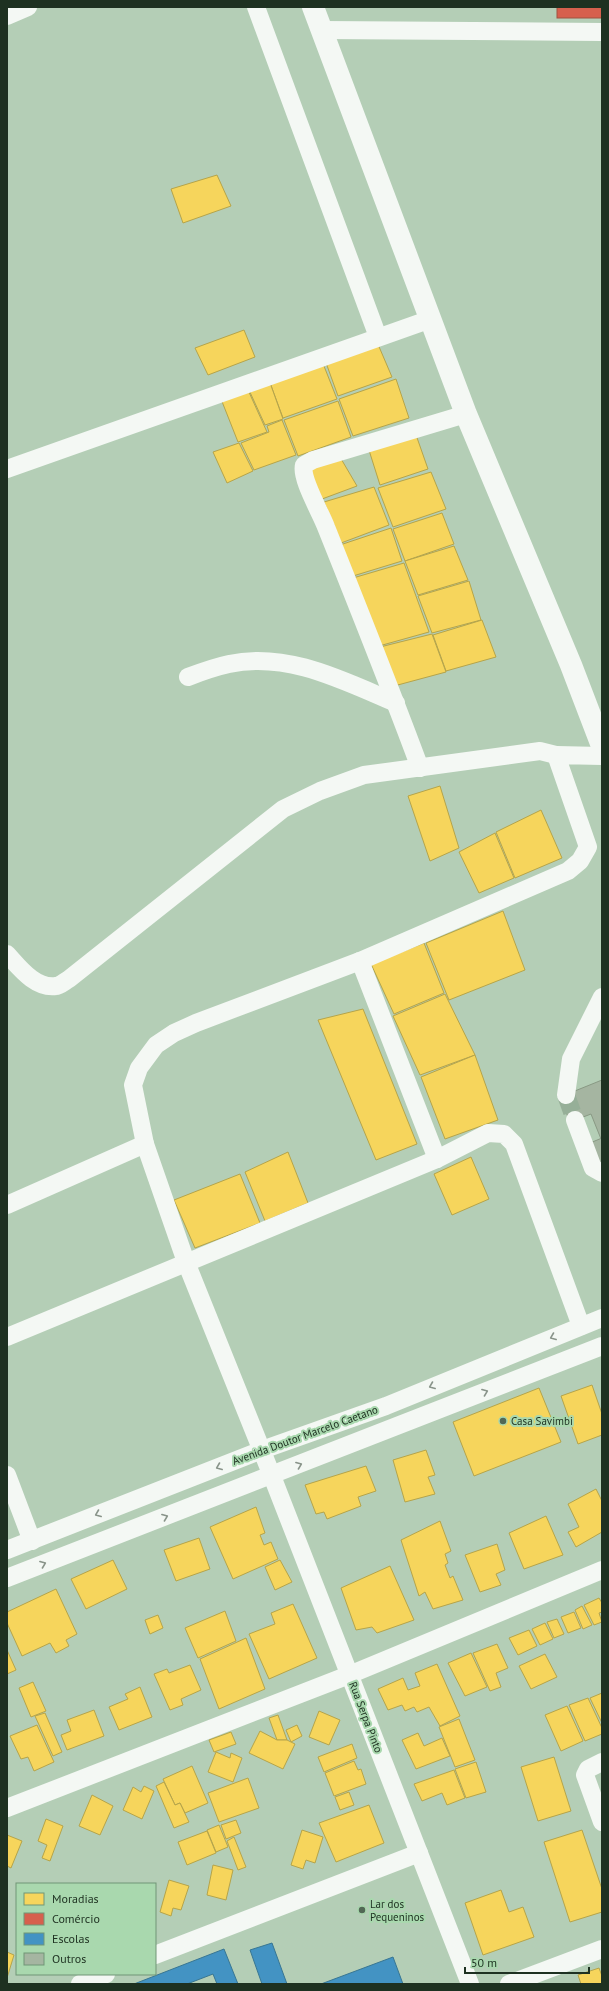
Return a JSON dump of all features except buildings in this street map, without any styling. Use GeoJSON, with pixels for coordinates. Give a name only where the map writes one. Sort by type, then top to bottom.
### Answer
{"type":"FeatureCollection","features":[{"type":"Feature","properties":{"kind":"main road"},"geometry":{"type":"LineString","coordinates":[[313,7],[466,414],[571,665],[602,746]]}},
{"type":"Feature","properties":{"kind":"street"},"geometry":{"type":"LineString","coordinates":[[7,16],[28,7]]}},
{"type":"Feature","properties":{"kind":"street"},"geometry":{"type":"LineString","coordinates":[[256,7],[378,337]]}},
{"type":"Feature","properties":{"kind":"street"},"geometry":{"type":"LineString","coordinates":[[322,30],[602,32]]}},
{"type":"Feature","properties":{"kind":"street"},"geometry":{"type":"LineString","coordinates":[[7,470],[431,319]]}},
{"type":"Feature","properties":{"kind":"street"},"geometry":{"type":"LineString","coordinates":[[420,768],[396,703],[303,469],[304,465],[313,460],[466,414]]}},
{"type":"Feature","properties":{"kind":"street"},"geometry":{"type":"LineString","coordinates":[[188,677],[229,664],[263,661],[314,669],[396,703]]}},
{"type":"Feature","properties":{"kind":"street"},"geometry":{"type":"LineString","coordinates":[[7,954],[31,979],[44,985],[56,986],[69,979],[283,809],[320,791],[364,775],[540,750],[556,755],[602,756]]}},
{"type":"Feature","properties":{"kind":"street","name":"Rua Serpa Pinto"},"geometry":{"type":"LineString","coordinates":[[470,1984],[262,1450],[186,1262],[144,1144],[133,1085],[139,1068],[156,1045],[174,1033],[196,1023],[360,961],[568,870],[580,860],[588,847],[556,755]]}},
{"type":"Feature","properties":{"kind":"street"},"geometry":{"type":"LineString","coordinates":[[360,961],[437,1159]]}},
{"type":"Feature","properties":{"kind":"street"},"geometry":{"type":"LineString","coordinates":[[566,1094],[571,1060],[602,997]]}},
{"type":"Feature","properties":{"kind":"street"},"geometry":{"type":"LineString","coordinates":[[575,1120],[593,1168],[602,1173]]}},
{"type":"Feature","properties":{"kind":"street"},"geometry":{"type":"LineString","coordinates":[[7,1337],[437,1159],[488,1133],[504,1134],[514,1144],[581,1326]]}},
{"type":"Feature","properties":{"kind":"street"},"geometry":{"type":"LineString","coordinates":[[7,1204],[144,1144]]}},
{"type":"Feature","properties":{"kind":"street","name":"Avenida Doutor Marcelo Caetano"},"geometry":{"type":"LineString","coordinates":[[7,1550],[262,1450],[386,1406],[602,1318]]}},
{"type":"Feature","properties":{"kind":"street"},"geometry":{"type":"LineString","coordinates":[[7,1578],[272,1476],[602,1346]]}},
{"type":"Feature","properties":{"kind":"street"},"geometry":{"type":"LineString","coordinates":[[7,1476],[32,1541]]}},
{"type":"Feature","properties":{"kind":"street"},"geometry":{"type":"LineString","coordinates":[[7,1808],[349,1675],[602,1570]]}},
{"type":"Feature","properties":{"kind":"street"},"geometry":{"type":"LineString","coordinates":[[602,1762],[588,1769],[585,1775],[602,1822]]}},
{"type":"Feature","properties":{"kind":"street"},"geometry":{"type":"LineString","coordinates":[[156,1955],[419,1854]]}},
{"type":"Feature","properties":{"kind":"street"},"geometry":{"type":"LineString","coordinates":[[509,1984],[602,1949]]}},
{"type":"Feature","properties":{"kind":"street"},"geometry":{"type":"LineString","coordinates":[[80,1984],[103,1975]]}},
{"type":"Feature","properties":{"kind":"tunnel"},"geometry":{"type":"LineString","coordinates":[[566,1095],[575,1120]]}},
{"type":"Feature","properties":{"kind":"place","name":"Casa Savimbi"},"geometry":{"type":"Point","coordinates":[503,1421]}},
{"type":"Feature","properties":{"kind":"place","name":"Lar dos Pequeninos"},"geometry":{"type":"Point","coordinates":[362,1910]}}]}
